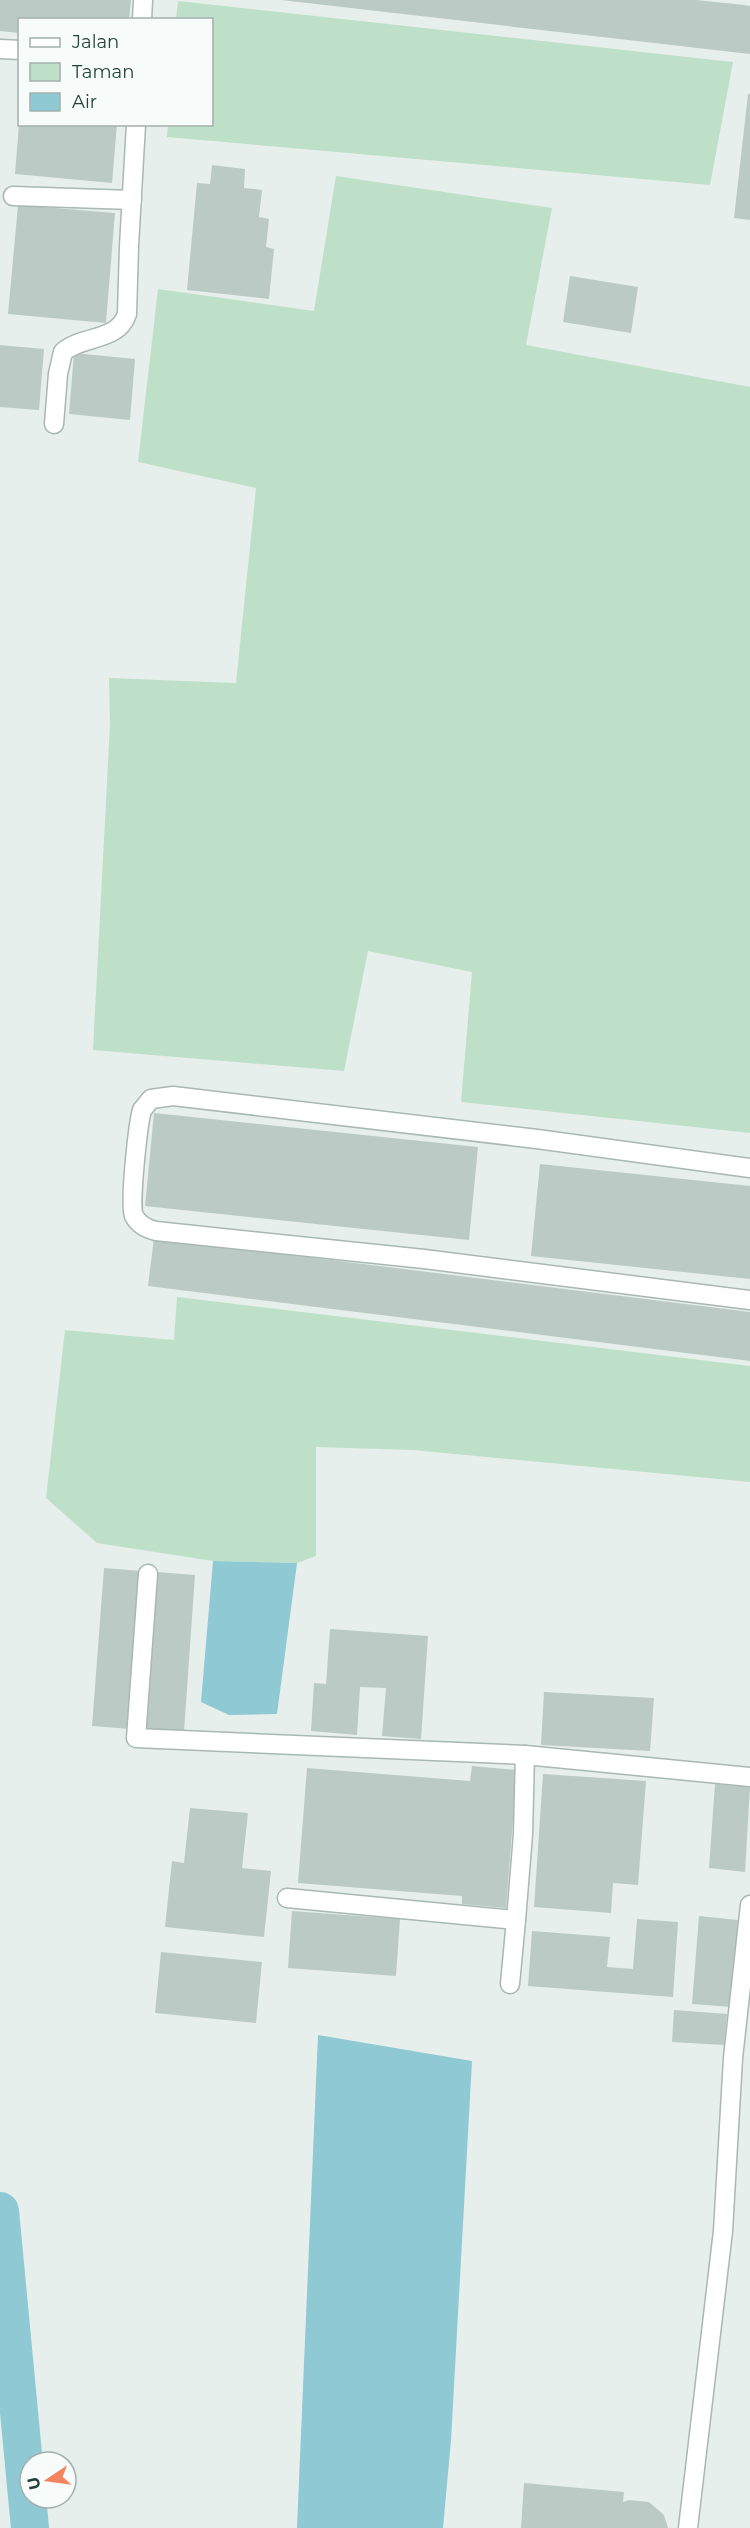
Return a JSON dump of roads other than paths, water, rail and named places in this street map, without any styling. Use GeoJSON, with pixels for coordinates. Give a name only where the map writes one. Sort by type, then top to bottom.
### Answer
{"type":"FeatureCollection","features":[{"type":"Feature","properties":{"kind":"street"},"geometry":{"type":"LineString","coordinates":[[142,18],[143,0]]}},
{"type":"Feature","properties":{"kind":"street"},"geometry":{"type":"LineString","coordinates":[[0,49],[18,50]]}},
{"type":"Feature","properties":{"kind":"street"},"geometry":{"type":"LineString","coordinates":[[54,424],[58,374],[63,352],[74,344],[113,332],[121,326],[128,314],[136,126]]}},
{"type":"Feature","properties":{"kind":"street"},"geometry":{"type":"LineString","coordinates":[[13,196],[132,200]]}},
{"type":"Feature","properties":{"kind":"street"},"geometry":{"type":"LineString","coordinates":[[750,1168],[503,1135],[174,1096],[151,1099],[142,1110],[130,1200],[134,1216],[139,1223],[156,1232],[424,1259],[750,1300]]}},
{"type":"Feature","properties":{"kind":"street"},"geometry":{"type":"LineString","coordinates":[[148,1574],[136,1738],[525,1755],[750,1777]]}},
{"type":"Feature","properties":{"kind":"street"},"geometry":{"type":"LineString","coordinates":[[510,1984],[523,1834],[525,1755]]}},
{"type":"Feature","properties":{"kind":"street"},"geometry":{"type":"LineString","coordinates":[[286,1898],[516,1920]]}},
{"type":"Feature","properties":{"kind":"street"},"geometry":{"type":"LineString","coordinates":[[688,2528],[706,2391],[723,2231],[734,2058],[750,1905]]}},
{"type":"Feature","properties":{"kind":"water"},"geometry":{"type":"Polygon","coordinates":[[[213,1561],[297,1563],[277,1714],[229,1715],[201,1702],[213,1561]]]}},
{"type":"Feature","properties":{"kind":"water"},"geometry":{"type":"Polygon","coordinates":[[[318,2035],[472,2061],[451,2440],[443,2528],[297,2528],[318,2035]]]}},
{"type":"Feature","properties":{"kind":"waterway"},"geometry":{"type":"LineString","coordinates":[[0,2211],[30,2528]]}}]}
